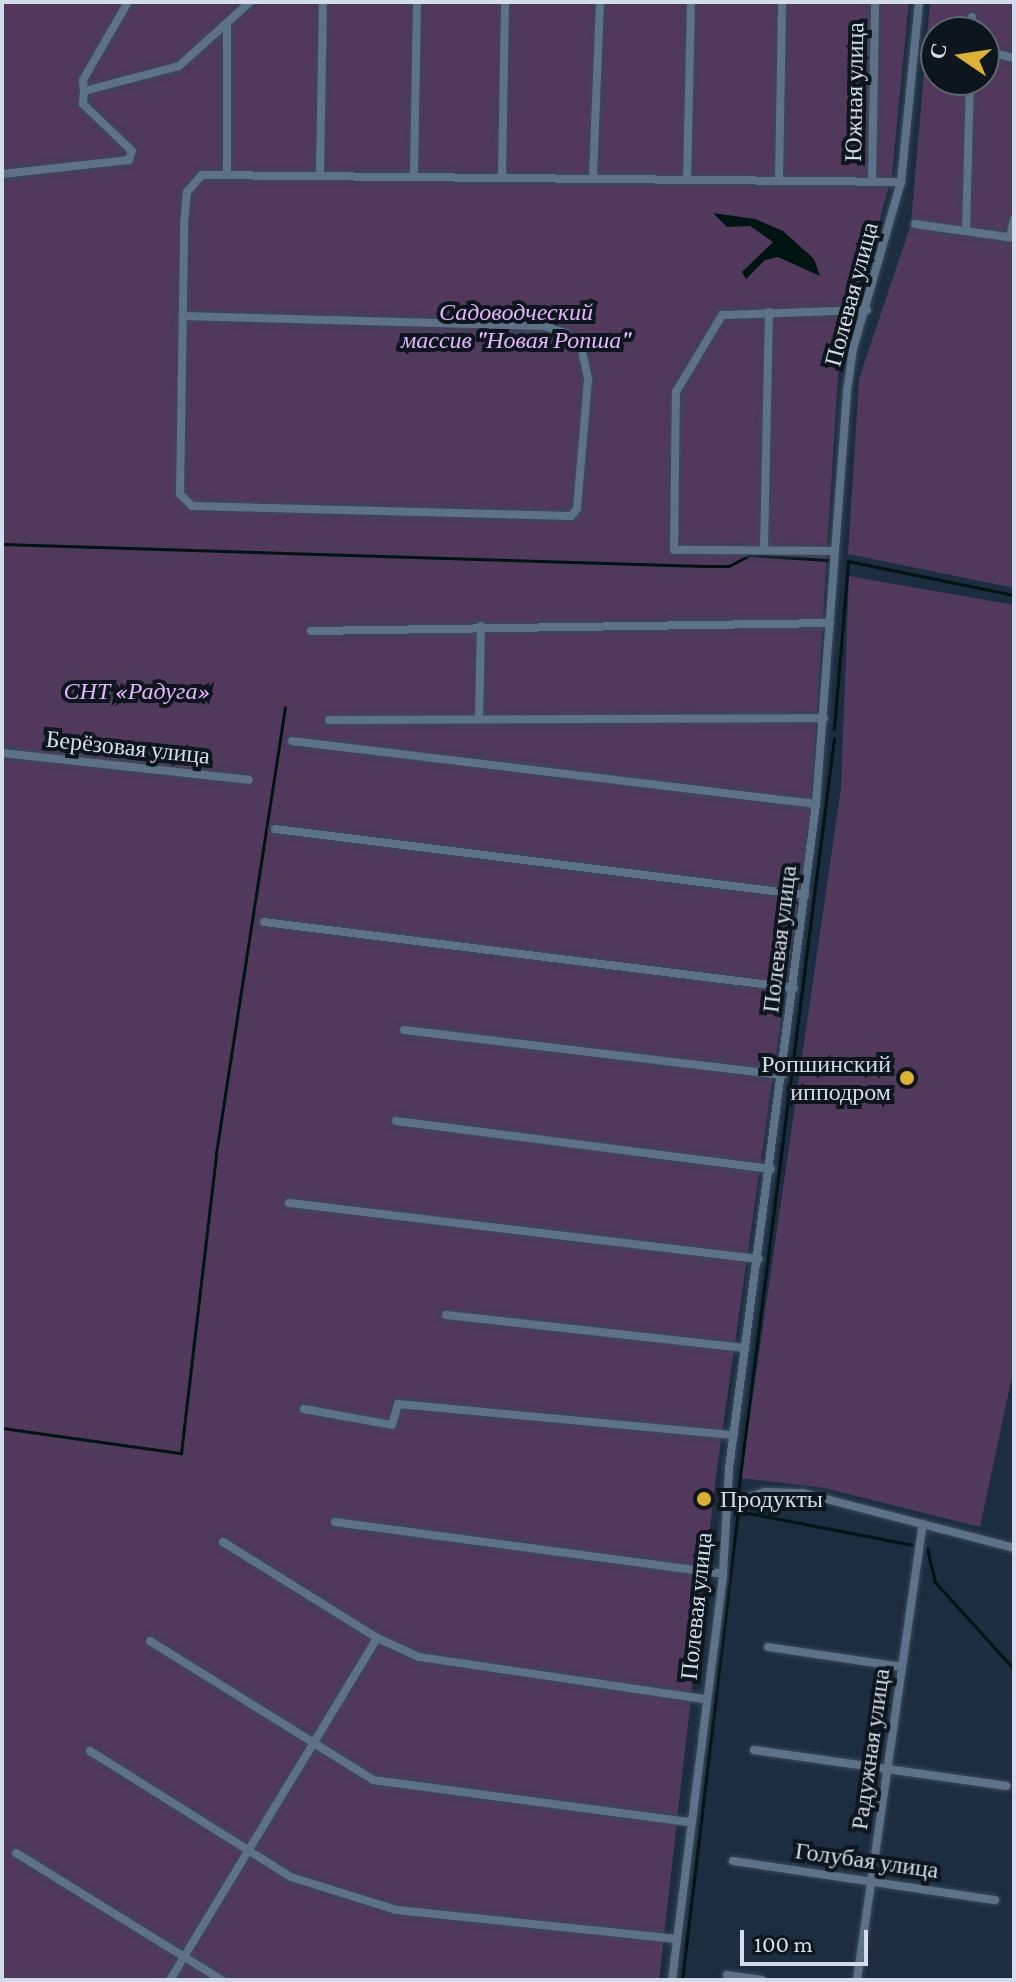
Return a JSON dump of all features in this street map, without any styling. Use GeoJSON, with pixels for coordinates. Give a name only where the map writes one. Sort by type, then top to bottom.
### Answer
{"type":"FeatureCollection","features":[{"type":"Feature","properties":{"kind":"street"},"geometry":{"type":"LineString","coordinates":[[2,174],[129,160],[132,151],[83,104],[83,80],[128,2]]}},
{"type":"Feature","properties":{"kind":"street"},"geometry":{"type":"LineString","coordinates":[[84,91],[179,66],[250,2]]}},
{"type":"Feature","properties":{"kind":"street"},"geometry":{"type":"LineString","coordinates":[[320,172],[323,2]]}},
{"type":"Feature","properties":{"kind":"street"},"geometry":{"type":"LineString","coordinates":[[414,174],[417,2]]}},
{"type":"Feature","properties":{"kind":"street"},"geometry":{"type":"LineString","coordinates":[[502,176],[505,2]]}},
{"type":"Feature","properties":{"kind":"street"},"geometry":{"type":"LineString","coordinates":[[593,176],[600,2]]}},
{"type":"Feature","properties":{"kind":"street"},"geometry":{"type":"LineString","coordinates":[[687,179],[691,2]]}},
{"type":"Feature","properties":{"kind":"street"},"geometry":{"type":"LineString","coordinates":[[779,180],[782,2]]}},
{"type":"Feature","properties":{"kind":"street","name":"Южная улица"},"geometry":{"type":"LineString","coordinates":[[872,182],[875,2]]}},
{"type":"Feature","properties":{"kind":"street","name":"Полевая улица"},"geometry":{"type":"LineString","coordinates":[[672,1980],[688,1822],[723,1574],[734,1435],[771,1169],[816,804],[847,391],[901,182],[919,2]]}},
{"type":"Feature","properties":{"kind":"street"},"geometry":{"type":"LineString","coordinates":[[227,23],[227,172]]}},
{"type":"Feature","properties":{"kind":"street"},"geometry":{"type":"LineString","coordinates":[[966,231],[970,96]]}},
{"type":"Feature","properties":{"kind":"street"},"geometry":{"type":"LineString","coordinates":[[183,316],[544,326],[566,333],[581,346],[588,380],[577,509],[562,517],[192,506],[180,494],[183,316],[187,192],[202,175],[320,172],[901,182]]}},
{"type":"Feature","properties":{"kind":"street"},"geometry":{"type":"LineString","coordinates":[[915,224],[1012,237],[1014,219]]}},
{"type":"Feature","properties":{"kind":"street"},"geometry":{"type":"LineString","coordinates":[[835,551],[674,550],[676,392],[722,315],[867,310]]}},
{"type":"Feature","properties":{"kind":"street"},"geometry":{"type":"LineString","coordinates":[[764,549],[769,312]]}},
{"type":"Feature","properties":{"kind":"street"},"geometry":{"type":"LineString","coordinates":[[311,631],[830,623]]}},
{"type":"Feature","properties":{"kind":"street"},"geometry":{"type":"LineString","coordinates":[[479,719],[481,626]]}},
{"type":"Feature","properties":{"kind":"street"},"geometry":{"type":"LineString","coordinates":[[329,720],[824,718]]}},
{"type":"Feature","properties":{"kind":"street"},"geometry":{"type":"LineString","coordinates":[[292,741],[816,804]]}},
{"type":"Feature","properties":{"kind":"street","name":"Берёзовая улица"},"geometry":{"type":"LineString","coordinates":[[2,753],[249,780]]}},
{"type":"Feature","properties":{"kind":"street"},"geometry":{"type":"LineString","coordinates":[[275,829],[805,895]]}},
{"type":"Feature","properties":{"kind":"street"},"geometry":{"type":"LineString","coordinates":[[264,922],[794,988]]}},
{"type":"Feature","properties":{"kind":"street"},"geometry":{"type":"LineString","coordinates":[[404,1030],[782,1075]]}},
{"type":"Feature","properties":{"kind":"street"},"geometry":{"type":"LineString","coordinates":[[396,1121],[771,1169]]}},
{"type":"Feature","properties":{"kind":"street"},"geometry":{"type":"LineString","coordinates":[[289,1203],[759,1259]]}},
{"type":"Feature","properties":{"kind":"street"},"geometry":{"type":"LineString","coordinates":[[446,1315],[745,1348]]}},
{"type":"Feature","properties":{"kind":"street"},"geometry":{"type":"LineString","coordinates":[[304,1409],[392,1425],[398,1404],[734,1435]]}},
{"type":"Feature","properties":{"kind":"street"},"geometry":{"type":"LineString","coordinates":[[729,1503],[765,1492],[803,1493],[1014,1548]]}},
{"type":"Feature","properties":{"kind":"street"},"geometry":{"type":"LineString","coordinates":[[335,1522],[723,1574]]}},
{"type":"Feature","properties":{"kind":"street","name":"Радужная улица"},"geometry":{"type":"LineString","coordinates":[[857,1980],[923,1524]]}},
{"type":"Feature","properties":{"kind":"street"},"geometry":{"type":"LineString","coordinates":[[223,1542],[377,1638],[419,1657],[705,1699]]}},
{"type":"Feature","properties":{"kind":"street"},"geometry":{"type":"LineString","coordinates":[[170,1980],[377,1638]]}},
{"type":"Feature","properties":{"kind":"street"},"geometry":{"type":"LineString","coordinates":[[150,1641],[373,1780],[688,1822]]}},
{"type":"Feature","properties":{"kind":"street"},"geometry":{"type":"LineString","coordinates":[[768,1647],[902,1667]]}},
{"type":"Feature","properties":{"kind":"street"},"geometry":{"type":"LineString","coordinates":[[754,1750],[1006,1786]]}},
{"type":"Feature","properties":{"kind":"street"},"geometry":{"type":"LineString","coordinates":[[90,1751],[291,1877],[396,1910],[676,1939]]}},
{"type":"Feature","properties":{"kind":"street"},"geometry":{"type":"LineString","coordinates":[[16,1853],[222,1980]]}},
{"type":"Feature","properties":{"kind":"street","name":"Голубая улица"},"geometry":{"type":"LineString","coordinates":[[733,1861],[995,1900]]}},
{"type":"Feature","properties":{"kind":"street"},"geometry":{"type":"LineString","coordinates":[[727,1975],[762,1980]]}},
{"type":"Feature","properties":{"kind":"green space","name":"Садоводческий массив \"Новая Ропша\""},"geometry":{"type":"Polygon","coordinates":[[[2,2],[909,2],[892,174],[838,376],[811,809],[716,1476],[659,1980],[2,1980],[2,2]]]}},
{"type":"Feature","properties":{"kind":"green space"},"geometry":{"type":"Polygon","coordinates":[[[930,2],[1014,2],[1014,588],[848,554],[859,379],[911,224],[922,96],[1000,96],[1000,16],[929,16],[930,2]]]}},
{"type":"Feature","properties":{"kind":"green space","name":"Ропшинский ипподром"},"geometry":{"type":"Polygon","coordinates":[[[849,576],[1014,605],[1014,1367],[980,1527],[824,1488],[741,1478],[841,788],[849,576]]]}},
{"type":"Feature","properties":{"kind":"shaded area"},"geometry":{"type":"Polygon","coordinates":[[[713,213],[755,219],[783,231],[814,259],[820,276],[778,257],[765,260],[746,279],[742,272],[773,242],[750,226],[727,227],[713,213]]]}},
{"type":"Feature","properties":{"kind":"waterway"},"geometry":{"type":"LineString","coordinates":[[2,544],[704,566],[729,566],[750,555],[828,560]]}},
{"type":"Feature","properties":{"kind":"waterway"},"geometry":{"type":"LineString","coordinates":[[834,729],[848,561],[1014,595]]}},
{"type":"Feature","properties":{"kind":"waterway"},"geometry":{"type":"LineString","coordinates":[[2,1428],[181,1453],[216,1153],[285,707]]}},
{"type":"Feature","properties":{"kind":"waterway"},"geometry":{"type":"LineString","coordinates":[[738,1492],[834,738]]}},
{"type":"Feature","properties":{"kind":"waterway"},"geometry":{"type":"LineString","coordinates":[[682,1980],[738,1508]]}},
{"type":"Feature","properties":{"kind":"waterway"},"geometry":{"type":"LineString","coordinates":[[738,1511],[913,1545]]}},
{"type":"Feature","properties":{"kind":"waterway"},"geometry":{"type":"LineString","coordinates":[[927,1548],[935,1582],[1014,1669]]}},
{"type":"Feature","properties":{"kind":"place","name":"Ропшинский ипподром"},"geometry":{"type":"Point","coordinates":[907,1078]}},
{"type":"Feature","properties":{"kind":"place","name":"Продукты"},"geometry":{"type":"Point","coordinates":[704,1499]}},
{"type":"Feature","properties":{"kind":"park label","name":"СНТ «Радуга»"},"geometry":{"type":"Point","coordinates":[137,691]}}]}
